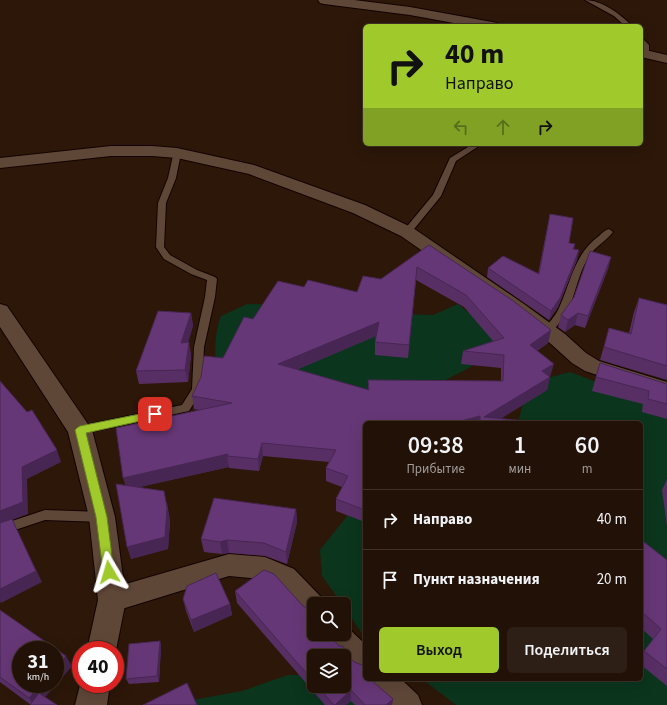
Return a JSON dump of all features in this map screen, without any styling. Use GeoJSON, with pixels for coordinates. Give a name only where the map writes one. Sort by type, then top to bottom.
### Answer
{"type":"FeatureCollection","features":[{"type":"Feature","properties":{"kind":"street"},"geometry":{"type":"LineString","coordinates":[[324,0],[410,10],[482,24]]}},
{"type":"Feature","properties":{"kind":"street"},"geometry":{"type":"LineString","coordinates":[[644,54],[667,59]]}},
{"type":"Feature","properties":{"kind":"street"},"geometry":{"type":"LineString","coordinates":[[0,163],[111,151],[177,153],[254,170],[358,209],[406,232],[511,304],[592,366],[667,390]]}},
{"type":"Feature","properties":{"kind":"street"},"geometry":{"type":"LineString","coordinates":[[0,311],[80,430],[102,517],[112,600],[104,641]]}},
{"type":"Feature","properties":{"kind":"street"},"geometry":{"type":"LineString","coordinates":[[112,600],[229,565],[265,568],[285,576],[307,600]]}},
{"type":"Feature","properties":{"kind":"street"},"geometry":{"type":"LineString","coordinates":[[344,641],[363,661]]}},
{"type":"Feature","properties":{"kind":"street"},"geometry":{"type":"LineString","coordinates":[[382,681],[408,705]]}},
{"type":"Feature","properties":{"kind":"street"},"geometry":{"type":"LineString","coordinates":[[91,705],[93,693]]}},
{"type":"Feature","properties":{"kind":"lane"},"geometry":{"type":"LineString","coordinates":[[588,0],[616,15],[627,24]]}},
{"type":"Feature","properties":{"kind":"lane"},"geometry":{"type":"LineString","coordinates":[[643,41],[646,45],[644,54]]}},
{"type":"Feature","properties":{"kind":"lane"},"geometry":{"type":"LineString","coordinates":[[406,232],[437,196],[453,160],[475,146]]}},
{"type":"Feature","properties":{"kind":"lane"},"geometry":{"type":"LineString","coordinates":[[80,430],[186,408],[197,390],[199,347],[210,297],[212,278],[194,272],[167,257],[160,247],[162,204],[172,178],[177,153]]}},
{"type":"Feature","properties":{"kind":"lane"},"geometry":{"type":"LineString","coordinates":[[548,332],[557,323],[586,252],[595,242],[609,232]]}},
{"type":"Feature","properties":{"kind":"lane"},"geometry":{"type":"LineString","coordinates":[[0,530],[45,515],[102,517]]}},
{"type":"Feature","properties":{"kind":"green space"},"geometry":{"type":"Polygon","coordinates":[[[247,304],[314,305],[363,309],[388,314],[433,315],[458,304],[505,343],[469,368],[422,392],[394,401],[337,408],[282,379],[217,382],[215,357],[216,340],[218,324],[221,316],[247,304]]]}},
{"type":"Feature","properties":{"kind":"green space"},"geometry":{"type":"Polygon","coordinates":[[[570,372],[613,388],[667,403],[667,574],[643,568],[643,421],[518,421],[528,383],[570,372]]]}},
{"type":"Feature","properties":{"kind":"green space"},"geometry":{"type":"Polygon","coordinates":[[[363,501],[363,634],[351,617],[351,597],[337,597],[322,576],[320,550],[355,506],[363,501]]]}},
{"type":"Feature","properties":{"kind":"green space"},"geometry":{"type":"Polygon","coordinates":[[[643,594],[667,609],[667,705],[456,705],[425,681],[643,681],[643,594]]]}},
{"type":"Feature","properties":{"kind":"green space"},"geometry":{"type":"Polygon","coordinates":[[[288,675],[307,675],[307,693],[351,693],[351,689],[393,705],[183,705],[193,700],[242,691],[288,675]]]}},
{"type":"Feature","properties":{"kind":"building"},"geometry":{"type":"Polygon","coordinates":[[[550,214],[573,218],[569,243],[575,244],[573,249],[579,250],[560,298],[551,311],[488,268],[503,256],[539,274],[550,214]]]}},
{"type":"Feature","properties":{"kind":"building"},"geometry":{"type":"Polygon","coordinates":[[[429,245],[512,300],[551,330],[530,345],[554,364],[542,371],[550,377],[484,417],[527,421],[480,421],[480,416],[461,421],[363,421],[363,509],[336,499],[348,476],[326,468],[336,450],[262,443],[258,459],[227,456],[228,454],[123,478],[116,428],[232,403],[192,396],[201,377],[204,356],[223,358],[244,317],[253,319],[278,281],[304,287],[308,280],[357,292],[363,276],[381,279],[429,245]],[[417,267],[409,345],[375,342],[379,322],[278,364],[369,390],[368,380],[503,381],[504,355],[463,351],[504,338],[466,295],[417,267]]]}},
{"type":"Feature","properties":{"kind":"building"},"geometry":{"type":"Polygon","coordinates":[[[590,251],[611,257],[588,316],[578,313],[568,320],[561,315],[574,297],[590,251]]]}},
{"type":"Feature","properties":{"kind":"building"},"geometry":{"type":"Polygon","coordinates":[[[639,298],[667,305],[667,366],[604,347],[609,328],[631,334],[639,298]]]}},
{"type":"Feature","properties":{"kind":"building"},"geometry":{"type":"Polygon","coordinates":[[[158,311],[191,313],[181,343],[189,342],[185,370],[136,371],[158,311]]]}},
{"type":"Feature","properties":{"kind":"building"},"geometry":{"type":"Polygon","coordinates":[[[600,363],[667,384],[667,404],[648,399],[649,391],[596,377],[600,363]]]}},
{"type":"Feature","properties":{"kind":"building"},"geometry":{"type":"Polygon","coordinates":[[[0,381],[27,412],[32,410],[57,450],[22,467],[23,502],[0,511],[0,381]]]}},
{"type":"Feature","properties":{"kind":"building"},"geometry":{"type":"Polygon","coordinates":[[[116,484],[164,491],[167,508],[165,537],[127,547],[116,484]]]}},
{"type":"Feature","properties":{"kind":"building"},"geometry":{"type":"Polygon","coordinates":[[[214,498],[296,509],[286,552],[264,543],[227,540],[220,542],[201,539],[214,498]]]}},
{"type":"Feature","properties":{"kind":"building"},"geometry":{"type":"Polygon","coordinates":[[[12,519],[36,571],[0,589],[0,523],[12,519]]]}},
{"type":"Feature","properties":{"kind":"building"},"geometry":{"type":"Polygon","coordinates":[[[644,542],[667,560],[667,669],[644,651],[661,629],[643,613],[644,542]]]}},
{"type":"Feature","properties":{"kind":"building"},"geometry":{"type":"Polygon","coordinates":[[[264,570],[274,574],[303,606],[307,608],[307,641],[334,641],[339,646],[343,646],[343,649],[307,649],[307,674],[235,591],[264,570]]]}},
{"type":"Feature","properties":{"kind":"building"},"geometry":{"type":"Polygon","coordinates":[[[216,573],[230,604],[191,620],[183,599],[187,586],[216,573]]]}},
{"type":"Feature","properties":{"kind":"building"},"geometry":{"type":"Polygon","coordinates":[[[0,610],[44,641],[12,641],[12,686],[0,677],[0,610]]]}},
{"type":"Feature","properties":{"kind":"building"},"geometry":{"type":"Polygon","coordinates":[[[160,641],[157,676],[126,679],[129,644],[160,641]]]}},
{"type":"Feature","properties":{"kind":"building"},"geometry":{"type":"Polygon","coordinates":[[[351,659],[363,666],[363,681],[372,681],[393,699],[386,705],[365,705],[351,690],[351,659]]]}},
{"type":"Feature","properties":{"kind":"building"},"geometry":{"type":"Polygon","coordinates":[[[187,683],[197,705],[143,705],[187,683]]]}},
{"type":"Feature","properties":{"kind":"building"},"geometry":{"type":"Polygon","coordinates":[[[22,693],[34,693],[29,698],[22,693]]]}},
{"type":"Feature","properties":{"kind":"building"},"geometry":{"type":"Polygon","coordinates":[[[39,693],[57,705],[30,705],[39,693]]]}},
{"type":"Feature","properties":{"kind":"building"},"geometry":{"type":"Polygon","coordinates":[[[323,693],[348,693],[335,705],[323,693]]]}},
{"type":"Feature","properties":{"kind":"route"},"geometry":{"type":"LineString","coordinates":[[109,572],[102,517],[80,430],[155,414]]}}]}
